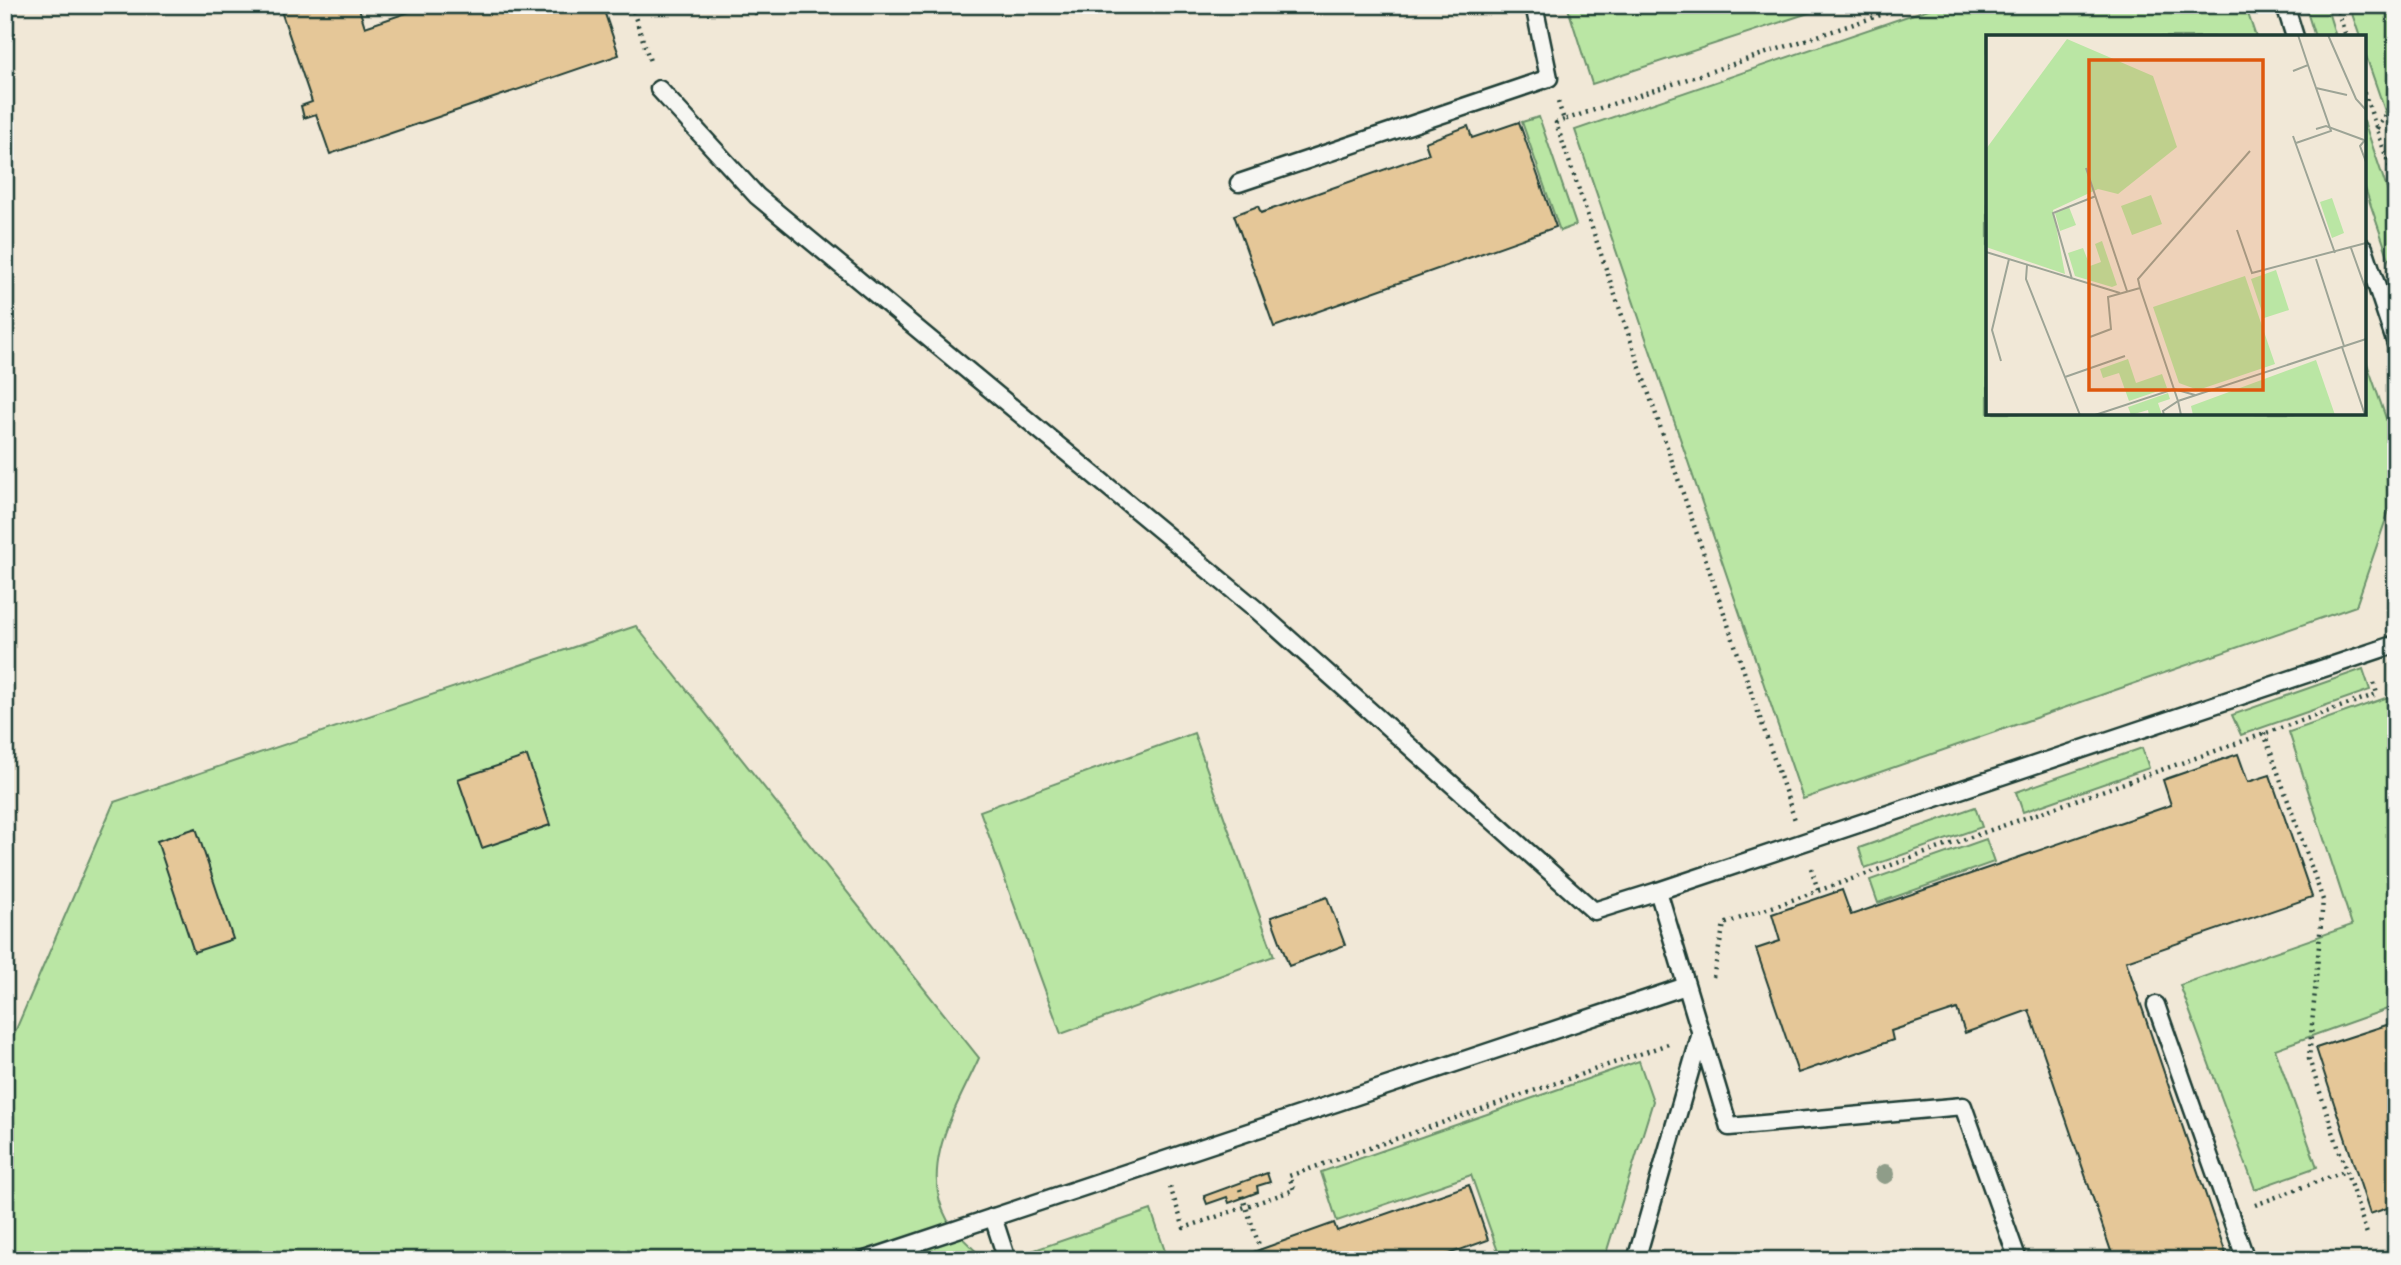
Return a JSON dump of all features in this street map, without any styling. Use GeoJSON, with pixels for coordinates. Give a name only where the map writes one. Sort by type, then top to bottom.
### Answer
{"type":"FeatureCollection","features":[{"type":"Feature","properties":{"kind":"lane"},"geometry":{"type":"LineString","coordinates":[[1239,183],[1549,78],[1534,5]]}},
{"type":"Feature","properties":{"kind":"lane"},"geometry":{"type":"LineString","coordinates":[[2285,5],[2294,35]]}},
{"type":"Feature","properties":{"kind":"lane"},"geometry":{"type":"LineString","coordinates":[[659,89],[757,195],[1258,611],[1594,911],[2396,645]]}},
{"type":"Feature","properties":{"kind":"lane"},"geometry":{"type":"LineString","coordinates":[[2366,254],[2396,344]]}},
{"type":"Feature","properties":{"kind":"lane"},"geometry":{"type":"LineString","coordinates":[[1658,891],[1729,1127],[1963,1106],[2018,1260]]}},
{"type":"Feature","properties":{"kind":"lane"},"geometry":{"type":"LineString","coordinates":[[865,1260],[1686,986]]}},
{"type":"Feature","properties":{"kind":"lane"},"geometry":{"type":"LineString","coordinates":[[2156,1005],[2246,1260]]}},
{"type":"Feature","properties":{"kind":"lane"},"geometry":{"type":"LineString","coordinates":[[1636,1260],[1701,1032]]}},
{"type":"Feature","properties":{"kind":"lane"},"geometry":{"type":"LineString","coordinates":[[993,1217],[1007,1260]]}},
{"type":"Feature","properties":{"kind":"path"},"geometry":{"type":"LineString","coordinates":[[631,5],[659,89]]}},
{"type":"Feature","properties":{"kind":"path"},"geometry":{"type":"LineString","coordinates":[[1788,802],[1556,123],[1911,5]]}},
{"type":"Feature","properties":{"kind":"path"},"geometry":{"type":"LineString","coordinates":[[2336,5],[2345,35]]}},
{"type":"Feature","properties":{"kind":"path"},"geometry":{"type":"LineString","coordinates":[[1549,78],[1564,120]]}},
{"type":"Feature","properties":{"kind":"path"},"geometry":{"type":"LineString","coordinates":[[2376,129],[2396,94]]}},
{"type":"Feature","properties":{"kind":"path"},"geometry":{"type":"LineString","coordinates":[[2366,98],[2396,185]]}},
{"type":"Feature","properties":{"kind":"path"},"geometry":{"type":"LineString","coordinates":[[1724,924],[2377,694],[2365,655]]}},
{"type":"Feature","properties":{"kind":"path"},"geometry":{"type":"LineString","coordinates":[[2264,733],[2323,900],[2309,1059],[2368,1237]]}},
{"type":"Feature","properties":{"kind":"path"},"geometry":{"type":"LineString","coordinates":[[1161,1161],[1184,1228],[1294,1190],[1289,1175],[1701,1032]]}},
{"type":"Feature","properties":{"kind":"path"},"geometry":{"type":"LineString","coordinates":[[2230,1214],[2346,1171]]}},
{"type":"Feature","properties":{"kind":"path"},"geometry":{"type":"LineString","coordinates":[[1240,1189],[1264,1260]]}},
{"type":"Feature","properties":{"kind":"green space"},"geometry":{"type":"Polygon","coordinates":[[[1567,5],[1833,5],[1592,84],[1567,5]]]}},
{"type":"Feature","properties":{"kind":"green space"},"geometry":{"type":"Polygon","coordinates":[[[1940,5],[2245,5],[2255,35],[1986,35],[1986,415],[2366,415],[2366,361],[2396,447],[2396,490],[2356,606],[1803,799],[1575,130],[1940,5]]]}},
{"type":"Feature","properties":{"kind":"green space"},"geometry":{"type":"Polygon","coordinates":[[[2305,5],[2326,5],[2335,35],[2314,35],[2305,5]]]}},
{"type":"Feature","properties":{"kind":"green space"},"geometry":{"type":"Polygon","coordinates":[[[2349,5],[2396,5],[2396,143],[2366,56],[2366,35],[2359,35],[2349,5]]]}},
{"type":"Feature","properties":{"kind":"green space"},"geometry":{"type":"Polygon","coordinates":[[[1539,117],[1576,225],[1560,231],[1522,122],[1539,117]]]}},
{"type":"Feature","properties":{"kind":"green space"},"geometry":{"type":"Polygon","coordinates":[[[2366,127],[2396,216],[2396,280],[2366,191],[2366,127]]]}},
{"type":"Feature","properties":{"kind":"green space"},"geometry":{"type":"Polygon","coordinates":[[[636,626],[979,1058],[951,1117],[938,1159],[937,1180],[940,1201],[948,1221],[985,1260],[5,1260],[5,1055],[114,802],[636,626]]]}},
{"type":"Feature","properties":{"kind":"green space"},"geometry":{"type":"Polygon","coordinates":[[[2363,669],[2370,690],[2241,735],[2232,715],[2363,669]]]}},
{"type":"Feature","properties":{"kind":"green space"},"geometry":{"type":"Polygon","coordinates":[[[2391,696],[2396,712],[2396,1006],[2275,1049],[2317,1167],[2255,1189],[2180,985],[2352,925],[2289,732],[2391,696]]]}},
{"type":"Feature","properties":{"kind":"green space"},"geometry":{"type":"Polygon","coordinates":[[[1194,733],[1274,956],[1061,1034],[980,811],[1194,733]]]}},
{"type":"Feature","properties":{"kind":"green space"},"geometry":{"type":"Polygon","coordinates":[[[2142,748],[2149,768],[2023,812],[2016,792],[2142,748]]]}},
{"type":"Feature","properties":{"kind":"green space"},"geometry":{"type":"Polygon","coordinates":[[[1975,807],[1982,827],[1865,868],[1859,848],[1975,807]]]}},
{"type":"Feature","properties":{"kind":"green space"},"geometry":{"type":"Polygon","coordinates":[[[1986,839],[1994,862],[1878,903],[1870,880],[1986,839]]]}},
{"type":"Feature","properties":{"kind":"green space"},"geometry":{"type":"Polygon","coordinates":[[[1639,1061],[1653,1101],[1604,1260],[1501,1260],[1471,1175],[1337,1221],[1321,1172],[1639,1061]]]}},
{"type":"Feature","properties":{"kind":"green space"},"geometry":{"type":"Polygon","coordinates":[[[1151,1210],[1168,1260],[1015,1260],[1014,1257],[1151,1210]]]}},
{"type":"Feature","properties":{"kind":"building"},"geometry":{"type":"Polygon","coordinates":[[[279,5],[358,5],[365,27],[430,5],[602,5],[619,55],[330,154],[316,114],[304,118],[301,106],[312,102],[279,5]]]}},
{"type":"Feature","properties":{"kind":"building"},"geometry":{"type":"Polygon","coordinates":[[[752,5],[781,5],[755,14],[752,5]]]}},
{"type":"Feature","properties":{"kind":"building"},"geometry":{"type":"Polygon","coordinates":[[[1519,122],[1556,227],[1274,327],[1234,215],[1258,206],[1261,213],[1429,154],[1425,142],[1468,126],[1472,138],[1519,122]]]}},
{"type":"Feature","properties":{"kind":"building"},"geometry":{"type":"Polygon","coordinates":[[[2238,754],[2248,782],[2270,775],[2312,897],[2126,961],[2228,1260],[2114,1260],[2029,1010],[1965,1033],[1957,1009],[1891,1031],[1893,1040],[1798,1073],[1756,949],[1780,941],[1772,914],[1842,890],[1851,915],[2171,805],[2163,780],[2238,754]]]}},
{"type":"Feature","properties":{"kind":"building"},"geometry":{"type":"Polygon","coordinates":[[[527,756],[550,825],[482,848],[458,779],[527,756]]]}},
{"type":"Feature","properties":{"kind":"building"},"geometry":{"type":"Polygon","coordinates":[[[196,828],[233,939],[194,952],[157,841],[196,828]]]}},
{"type":"Feature","properties":{"kind":"building"},"geometry":{"type":"Polygon","coordinates":[[[1327,897],[1345,945],[1289,966],[1271,917],[1327,897]]]}},
{"type":"Feature","properties":{"kind":"building"},"geometry":{"type":"Polygon","coordinates":[[[2396,1022],[2396,1205],[2370,1214],[2316,1048],[2396,1022]]]}},
{"type":"Feature","properties":{"kind":"building"},"geometry":{"type":"Polygon","coordinates":[[[1267,1173],[1270,1182],[1257,1186],[1258,1192],[1229,1203],[1227,1197],[1207,1204],[1204,1196],[1267,1173]]]}},
{"type":"Feature","properties":{"kind":"building"},"geometry":{"type":"Polygon","coordinates":[[[1469,1185],[1488,1240],[1432,1260],[1231,1260],[1334,1223],[1337,1231],[1469,1185]]]}}]}
